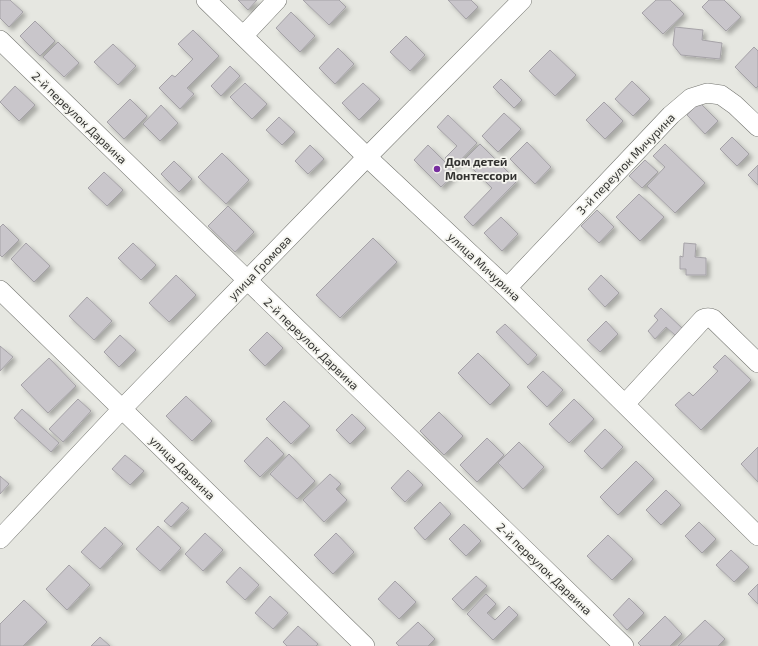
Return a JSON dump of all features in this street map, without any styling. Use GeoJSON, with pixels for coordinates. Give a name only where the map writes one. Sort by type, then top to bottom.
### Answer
{"type":"FeatureCollection","features":[{"type":"Feature","properties":{"kind":"street","name":"улица Мичурина"},"geometry":{"type":"LineString","coordinates":[[206,0],[367,157],[507,288],[758,536]]}},
{"type":"Feature","properties":{"kind":"street"},"geometry":{"type":"LineString","coordinates":[[243,36],[277,0]]}},
{"type":"Feature","properties":{"kind":"street","name":"улица Громова"},"geometry":{"type":"LineString","coordinates":[[0,539],[122,409],[522,0]]}},
{"type":"Feature","properties":{"kind":"street","name":"2-й переулок Дарвина"},"geometry":{"type":"LineString","coordinates":[[0,40],[247,282],[624,646]]}},
{"type":"Feature","properties":{"kind":"street","name":"3-й переулок Мичурина"},"geometry":{"type":"LineString","coordinates":[[507,288],[671,115],[691,98],[707,93],[721,96],[735,105],[758,127]]}},
{"type":"Feature","properties":{"kind":"street","name":"улица Дарвина"},"geometry":{"type":"LineString","coordinates":[[0,290],[365,646]]}},
{"type":"Feature","properties":{"kind":"street"},"geometry":{"type":"LineString","coordinates":[[625,404],[706,317],[713,319],[758,363]]}},
{"type":"Feature","properties":{"kind":"building"},"geometry":{"type":"Polygon","coordinates":[[[0,0],[10,0],[23,12],[9,27],[0,18],[0,0]]]}},
{"type":"Feature","properties":{"kind":"building"},"geometry":{"type":"Polygon","coordinates":[[[238,0],[257,0],[248,10],[238,0]]]}},
{"type":"Feature","properties":{"kind":"building"},"geometry":{"type":"Polygon","coordinates":[[[303,0],[339,0],[346,7],[329,25],[303,0]]]}},
{"type":"Feature","properties":{"kind":"building"},"geometry":{"type":"Polygon","coordinates":[[[448,0],[471,0],[478,7],[466,19],[448,0]]]}},
{"type":"Feature","properties":{"kind":"building"},"geometry":{"type":"Polygon","coordinates":[[[656,0],[670,0],[684,14],[663,34],[642,13],[656,0]]]}},
{"type":"Feature","properties":{"kind":"building"},"geometry":{"type":"Polygon","coordinates":[[[709,0],[724,0],[741,17],[726,31],[702,7],[709,0]]]}},
{"type":"Feature","properties":{"kind":"building"},"geometry":{"type":"Polygon","coordinates":[[[291,12],[315,36],[300,52],[276,28],[291,12]]]}},
{"type":"Feature","properties":{"kind":"building"},"geometry":{"type":"Polygon","coordinates":[[[35,21],[55,41],[40,56],[20,36],[35,21]]]}},
{"type":"Feature","properties":{"kind":"building"},"geometry":{"type":"Polygon","coordinates":[[[675,27],[703,30],[702,40],[722,43],[720,59],[681,55],[673,45],[675,27]]]}},
{"type":"Feature","properties":{"kind":"building"},"geometry":{"type":"Polygon","coordinates":[[[193,30],[219,56],[187,88],[194,94],[180,109],[159,88],[172,75],[175,77],[193,59],[178,44],[193,30]]]}},
{"type":"Feature","properties":{"kind":"building"},"geometry":{"type":"Polygon","coordinates":[[[406,36],[425,55],[410,71],[390,52],[406,36]]]}},
{"type":"Feature","properties":{"kind":"building"},"geometry":{"type":"Polygon","coordinates":[[[58,42],[79,63],[64,77],[43,57],[58,42]]]}},
{"type":"Feature","properties":{"kind":"building"},"geometry":{"type":"Polygon","coordinates":[[[113,44],[136,66],[118,85],[94,62],[113,44]]]}},
{"type":"Feature","properties":{"kind":"building"},"geometry":{"type":"Polygon","coordinates":[[[754,47],[758,51],[758,86],[756,88],[735,67],[754,47]]]}},
{"type":"Feature","properties":{"kind":"building"},"geometry":{"type":"Polygon","coordinates":[[[338,48],[354,64],[335,84],[319,68],[338,48]]]}},
{"type":"Feature","properties":{"kind":"building"},"geometry":{"type":"Polygon","coordinates":[[[550,50],[576,75],[555,96],[529,71],[550,50]]]}},
{"type":"Feature","properties":{"kind":"building"},"geometry":{"type":"Polygon","coordinates":[[[230,66],[240,76],[221,96],[211,86],[230,66]]]}},
{"type":"Feature","properties":{"kind":"building"},"geometry":{"type":"Polygon","coordinates":[[[501,79],[522,100],[514,108],[493,87],[501,79]]]}},
{"type":"Feature","properties":{"kind":"building"},"geometry":{"type":"Polygon","coordinates":[[[632,81],[650,99],[633,116],[615,99],[632,81]]]}},
{"type":"Feature","properties":{"kind":"building"},"geometry":{"type":"Polygon","coordinates":[[[245,83],[267,104],[252,119],[230,97],[245,83]]]}},
{"type":"Feature","properties":{"kind":"building"},"geometry":{"type":"Polygon","coordinates":[[[363,83],[380,99],[359,120],[342,103],[363,83]]]}},
{"type":"Feature","properties":{"kind":"building"},"geometry":{"type":"Polygon","coordinates":[[[15,86],[35,105],[19,121],[0,102],[15,86]]]}},
{"type":"Feature","properties":{"kind":"building"},"geometry":{"type":"Polygon","coordinates":[[[130,99],[147,116],[124,139],[107,122],[130,99]]]}},
{"type":"Feature","properties":{"kind":"building"},"geometry":{"type":"Polygon","coordinates":[[[604,102],[623,121],[605,139],[586,120],[604,102]]]}},
{"type":"Feature","properties":{"kind":"building"},"geometry":{"type":"Polygon","coordinates":[[[699,102],[718,121],[705,134],[687,115],[699,102]]]}},
{"type":"Feature","properties":{"kind":"building"},"geometry":{"type":"Polygon","coordinates":[[[161,105],[178,123],[160,141],[143,124],[161,105]]]}},
{"type":"Feature","properties":{"kind":"building"},"geometry":{"type":"Polygon","coordinates":[[[504,113],[521,129],[498,152],[482,136],[504,113]]]}},
{"type":"Feature","properties":{"kind":"building"},"geometry":{"type":"Polygon","coordinates":[[[448,115],[477,143],[454,167],[445,158],[457,146],[437,127],[448,115]]]}},
{"type":"Feature","properties":{"kind":"building"},"geometry":{"type":"Polygon","coordinates":[[[279,117],[295,132],[282,145],[266,130],[279,117]]]}},
{"type":"Feature","properties":{"kind":"building"},"geometry":{"type":"Polygon","coordinates":[[[732,137],[749,154],[737,166],[720,149],[732,137]]]}},
{"type":"Feature","properties":{"kind":"building"},"geometry":{"type":"Polygon","coordinates":[[[527,142],[551,167],[535,184],[510,159],[527,142]]]}},
{"type":"Feature","properties":{"kind":"building"},"geometry":{"type":"Polygon","coordinates":[[[480,144],[517,181],[473,226],[464,217],[492,188],[464,160],[480,144]]]}},
{"type":"Feature","properties":{"kind":"building"},"geometry":{"type":"Polygon","coordinates":[[[665,144],[705,183],[675,213],[647,186],[665,167],[653,156],[665,144]]]}},
{"type":"Feature","properties":{"kind":"building"},"geometry":{"type":"Polygon","coordinates":[[[310,145],[324,159],[308,174],[295,161],[310,145]]]}},
{"type":"Feature","properties":{"kind":"building"},"geometry":{"type":"Polygon","coordinates":[[[428,145],[456,173],[441,187],[414,160],[428,145]]]}},
{"type":"Feature","properties":{"kind":"building"},"geometry":{"type":"Polygon","coordinates":[[[222,153],[249,180],[226,204],[198,177],[222,153]]]}},
{"type":"Feature","properties":{"kind":"building"},"geometry":{"type":"Polygon","coordinates":[[[645,160],[658,172],[642,188],[629,176],[645,160]]]}},
{"type":"Feature","properties":{"kind":"building"},"geometry":{"type":"Polygon","coordinates":[[[174,161],[192,179],[179,192],[161,174],[174,161]]]}},
{"type":"Feature","properties":{"kind":"building"},"geometry":{"type":"Polygon","coordinates":[[[758,165],[758,185],[748,175],[758,165]]]}},
{"type":"Feature","properties":{"kind":"building"},"geometry":{"type":"Polygon","coordinates":[[[104,172],[123,190],[107,206],[88,188],[104,172]]]}},
{"type":"Feature","properties":{"kind":"building"},"geometry":{"type":"Polygon","coordinates":[[[639,194],[664,217],[640,241],[616,217],[639,194]]]}},
{"type":"Feature","properties":{"kind":"building"},"geometry":{"type":"Polygon","coordinates":[[[228,206],[254,232],[235,252],[208,226],[228,206]]]}},
{"type":"Feature","properties":{"kind":"building"},"geometry":{"type":"Polygon","coordinates":[[[597,210],[614,227],[599,243],[581,226],[597,210]]]}},
{"type":"Feature","properties":{"kind":"building"},"geometry":{"type":"Polygon","coordinates":[[[501,217],[518,234],[502,251],[484,233],[501,217]]]}},
{"type":"Feature","properties":{"kind":"building"},"geometry":{"type":"Polygon","coordinates":[[[3,224],[19,240],[2,257],[0,255],[0,227],[3,224]]]}},
{"type":"Feature","properties":{"kind":"building"},"geometry":{"type":"Polygon","coordinates":[[[373,238],[397,262],[340,318],[316,295],[373,238]]]}},
{"type":"Feature","properties":{"kind":"building"},"geometry":{"type":"Polygon","coordinates":[[[26,243],[50,266],[34,282],[11,259],[26,243]]]}},
{"type":"Feature","properties":{"kind":"building"},"geometry":{"type":"Polygon","coordinates":[[[133,243],[156,265],[141,280],[118,258],[133,243]]]}},
{"type":"Feature","properties":{"kind":"building"},"geometry":{"type":"Polygon","coordinates":[[[684,243],[696,244],[695,257],[706,258],[706,275],[686,275],[686,269],[680,269],[680,256],[683,257],[684,243]]]}},
{"type":"Feature","properties":{"kind":"building"},"geometry":{"type":"Polygon","coordinates":[[[176,275],[196,295],[169,322],[149,303],[176,275]]]}},
{"type":"Feature","properties":{"kind":"building"},"geometry":{"type":"Polygon","coordinates":[[[601,275],[619,293],[605,307],[588,289],[601,275]]]}},
{"type":"Feature","properties":{"kind":"building"},"geometry":{"type":"Polygon","coordinates":[[[87,297],[112,321],[94,340],[69,316],[87,297]]]}},
{"type":"Feature","properties":{"kind":"building"},"geometry":{"type":"Polygon","coordinates":[[[661,308],[683,329],[676,336],[666,327],[655,339],[648,331],[658,320],[654,316],[661,308]]]}},
{"type":"Feature","properties":{"kind":"building"},"geometry":{"type":"Polygon","coordinates":[[[606,321],[618,334],[600,352],[587,340],[606,321]]]}},
{"type":"Feature","properties":{"kind":"building"},"geometry":{"type":"Polygon","coordinates":[[[505,324],[537,355],[528,365],[496,332],[505,324]]]}},
{"type":"Feature","properties":{"kind":"building"},"geometry":{"type":"Polygon","coordinates":[[[267,332],[283,348],[265,366],[249,350],[267,332]]]}},
{"type":"Feature","properties":{"kind":"building"},"geometry":{"type":"Polygon","coordinates":[[[120,335],[136,350],[119,367],[104,352],[120,335]]]}},
{"type":"Feature","properties":{"kind":"building"},"geometry":{"type":"Polygon","coordinates":[[[0,346],[13,357],[0,371],[0,346]]]}},
{"type":"Feature","properties":{"kind":"building"},"geometry":{"type":"Polygon","coordinates":[[[478,353],[510,385],[490,405],[458,373],[478,353]]]}},
{"type":"Feature","properties":{"kind":"building"},"geometry":{"type":"Polygon","coordinates":[[[725,355],[751,380],[701,430],[675,405],[689,392],[693,396],[718,371],[713,367],[725,355]]]}},
{"type":"Feature","properties":{"kind":"building"},"geometry":{"type":"Polygon","coordinates":[[[49,358],[76,386],[48,413],[21,385],[49,358]]]}},
{"type":"Feature","properties":{"kind":"building"},"geometry":{"type":"Polygon","coordinates":[[[543,371],[563,390],[547,407],[527,387],[543,371]]]}},
{"type":"Feature","properties":{"kind":"building"},"geometry":{"type":"Polygon","coordinates":[[[186,396],[212,421],[192,441],[166,416],[186,396]]]}},
{"type":"Feature","properties":{"kind":"building"},"geometry":{"type":"Polygon","coordinates":[[[78,399],[91,411],[63,442],[49,429],[78,399]]]}},
{"type":"Feature","properties":{"kind":"building"},"geometry":{"type":"Polygon","coordinates":[[[574,399],[594,419],[569,443],[549,424],[574,399]]]}},
{"type":"Feature","properties":{"kind":"building"},"geometry":{"type":"Polygon","coordinates":[[[284,401],[310,426],[291,444],[266,419],[284,401]]]}},
{"type":"Feature","properties":{"kind":"building"},"geometry":{"type":"Polygon","coordinates":[[[22,409],[59,443],[51,452],[14,418],[22,409]]]}},
{"type":"Feature","properties":{"kind":"building"},"geometry":{"type":"Polygon","coordinates":[[[439,412],[463,436],[444,455],[420,431],[439,412]]]}},
{"type":"Feature","properties":{"kind":"building"},"geometry":{"type":"Polygon","coordinates":[[[352,414],[366,428],[350,444],[336,430],[352,414]]]}},
{"type":"Feature","properties":{"kind":"building"},"geometry":{"type":"Polygon","coordinates":[[[605,429],[623,447],[602,469],[584,451],[605,429]]]}},
{"type":"Feature","properties":{"kind":"building"},"geometry":{"type":"Polygon","coordinates":[[[267,437],[284,454],[260,477],[244,461],[267,437]]]}},
{"type":"Feature","properties":{"kind":"building"},"geometry":{"type":"Polygon","coordinates":[[[487,438],[504,455],[477,482],[460,465],[487,438]]]}},
{"type":"Feature","properties":{"kind":"building"},"geometry":{"type":"Polygon","coordinates":[[[519,442],[544,467],[523,489],[498,463],[519,442]]]}},
{"type":"Feature","properties":{"kind":"building"},"geometry":{"type":"Polygon","coordinates":[[[758,447],[758,482],[741,464],[758,447]]]}},
{"type":"Feature","properties":{"kind":"building"},"geometry":{"type":"Polygon","coordinates":[[[289,454],[315,481],[297,499],[270,474],[289,454]]]}},
{"type":"Feature","properties":{"kind":"building"},"geometry":{"type":"Polygon","coordinates":[[[125,455],[144,471],[130,485],[112,469],[125,455]]]}},
{"type":"Feature","properties":{"kind":"building"},"geometry":{"type":"Polygon","coordinates":[[[636,461],[654,479],[618,515],[600,497],[636,461]]]}},
{"type":"Feature","properties":{"kind":"building"},"geometry":{"type":"Polygon","coordinates":[[[408,470],[423,485],[405,502],[391,488],[408,470]]]}},
{"type":"Feature","properties":{"kind":"building"},"geometry":{"type":"Polygon","coordinates":[[[330,474],[341,484],[336,489],[347,500],[324,522],[303,500],[330,474]]]}},
{"type":"Feature","properties":{"kind":"building"},"geometry":{"type":"Polygon","coordinates":[[[0,476],[9,484],[0,494],[0,476]]]}},
{"type":"Feature","properties":{"kind":"building"},"geometry":{"type":"Polygon","coordinates":[[[666,490],[681,505],[661,525],[646,510],[666,490]]]}},
{"type":"Feature","properties":{"kind":"building"},"geometry":{"type":"Polygon","coordinates":[[[182,502],[189,508],[171,527],[164,521],[182,502]]]}},
{"type":"Feature","properties":{"kind":"building"},"geometry":{"type":"Polygon","coordinates":[[[440,502],[451,514],[425,540],[414,528],[440,502]]]}},
{"type":"Feature","properties":{"kind":"building"},"geometry":{"type":"Polygon","coordinates":[[[699,522],[716,539],[702,553],[685,536],[699,522]]]}},
{"type":"Feature","properties":{"kind":"building"},"geometry":{"type":"Polygon","coordinates":[[[464,524],[481,541],[466,556],[449,539],[464,524]]]}},
{"type":"Feature","properties":{"kind":"building"},"geometry":{"type":"Polygon","coordinates":[[[158,526],[181,548],[160,571],[136,549],[158,526]]]}},
{"type":"Feature","properties":{"kind":"building"},"geometry":{"type":"Polygon","coordinates":[[[105,527],[123,544],[100,569],[81,552],[105,527]]]}},
{"type":"Feature","properties":{"kind":"building"},"geometry":{"type":"Polygon","coordinates":[[[205,533],[223,550],[203,571],[185,554],[205,533]]]}},
{"type":"Feature","properties":{"kind":"building"},"geometry":{"type":"Polygon","coordinates":[[[336,533],[354,552],[333,574],[314,555],[336,533]]]}},
{"type":"Feature","properties":{"kind":"building"},"geometry":{"type":"Polygon","coordinates":[[[608,535],[633,559],[612,580],[587,556],[608,535]]]}},
{"type":"Feature","properties":{"kind":"building"},"geometry":{"type":"Polygon","coordinates":[[[731,550],[749,567],[734,582],[716,565],[731,550]]]}},
{"type":"Feature","properties":{"kind":"building"},"geometry":{"type":"Polygon","coordinates":[[[69,565],[90,585],[67,610],[46,589],[69,565]]]}},
{"type":"Feature","properties":{"kind":"building"},"geometry":{"type":"Polygon","coordinates":[[[240,567],[259,585],[245,600],[226,582],[240,567]]]}},
{"type":"Feature","properties":{"kind":"building"},"geometry":{"type":"Polygon","coordinates":[[[476,576],[487,586],[463,610],[452,599],[476,576]]]}},
{"type":"Feature","properties":{"kind":"building"},"geometry":{"type":"Polygon","coordinates":[[[395,581],[416,602],[399,619],[378,599],[395,581]]]}},
{"type":"Feature","properties":{"kind":"building"},"geometry":{"type":"Polygon","coordinates":[[[758,584],[758,604],[748,594],[758,584]]]}},
{"type":"Feature","properties":{"kind":"building"},"geometry":{"type":"Polygon","coordinates":[[[486,594],[496,604],[487,613],[495,620],[509,606],[518,615],[493,640],[467,614],[486,594]]]}},
{"type":"Feature","properties":{"kind":"building"},"geometry":{"type":"Polygon","coordinates":[[[270,596],[288,613],[273,629],[255,613],[270,596]]]}},
{"type":"Feature","properties":{"kind":"building"},"geometry":{"type":"Polygon","coordinates":[[[629,598],[644,613],[627,630],[613,615],[629,598]]]}},
{"type":"Feature","properties":{"kind":"building"},"geometry":{"type":"Polygon","coordinates":[[[24,600],[47,622],[23,646],[0,646],[0,624],[24,600]]]}},
{"type":"Feature","properties":{"kind":"building"},"geometry":{"type":"Polygon","coordinates":[[[665,616],[682,634],[670,646],[641,646],[638,643],[665,616]]]}},
{"type":"Feature","properties":{"kind":"building"},"geometry":{"type":"Polygon","coordinates":[[[705,620],[725,639],[718,646],[678,646],[705,620]]]}},
{"type":"Feature","properties":{"kind":"building"},"geometry":{"type":"Polygon","coordinates":[[[418,622],[435,639],[428,646],[399,646],[396,643],[418,622]]]}},
{"type":"Feature","properties":{"kind":"building"},"geometry":{"type":"Polygon","coordinates":[[[298,626],[318,644],[316,646],[287,646],[283,642],[298,626]]]}},
{"type":"Feature","properties":{"kind":"building"},"geometry":{"type":"Polygon","coordinates":[[[100,637],[110,646],[91,646],[100,637]]]}},
{"type":"Feature","properties":{"kind":"place","name":"Дом детей Монтессори"},"geometry":{"type":"Point","coordinates":[437,169]}}]}
